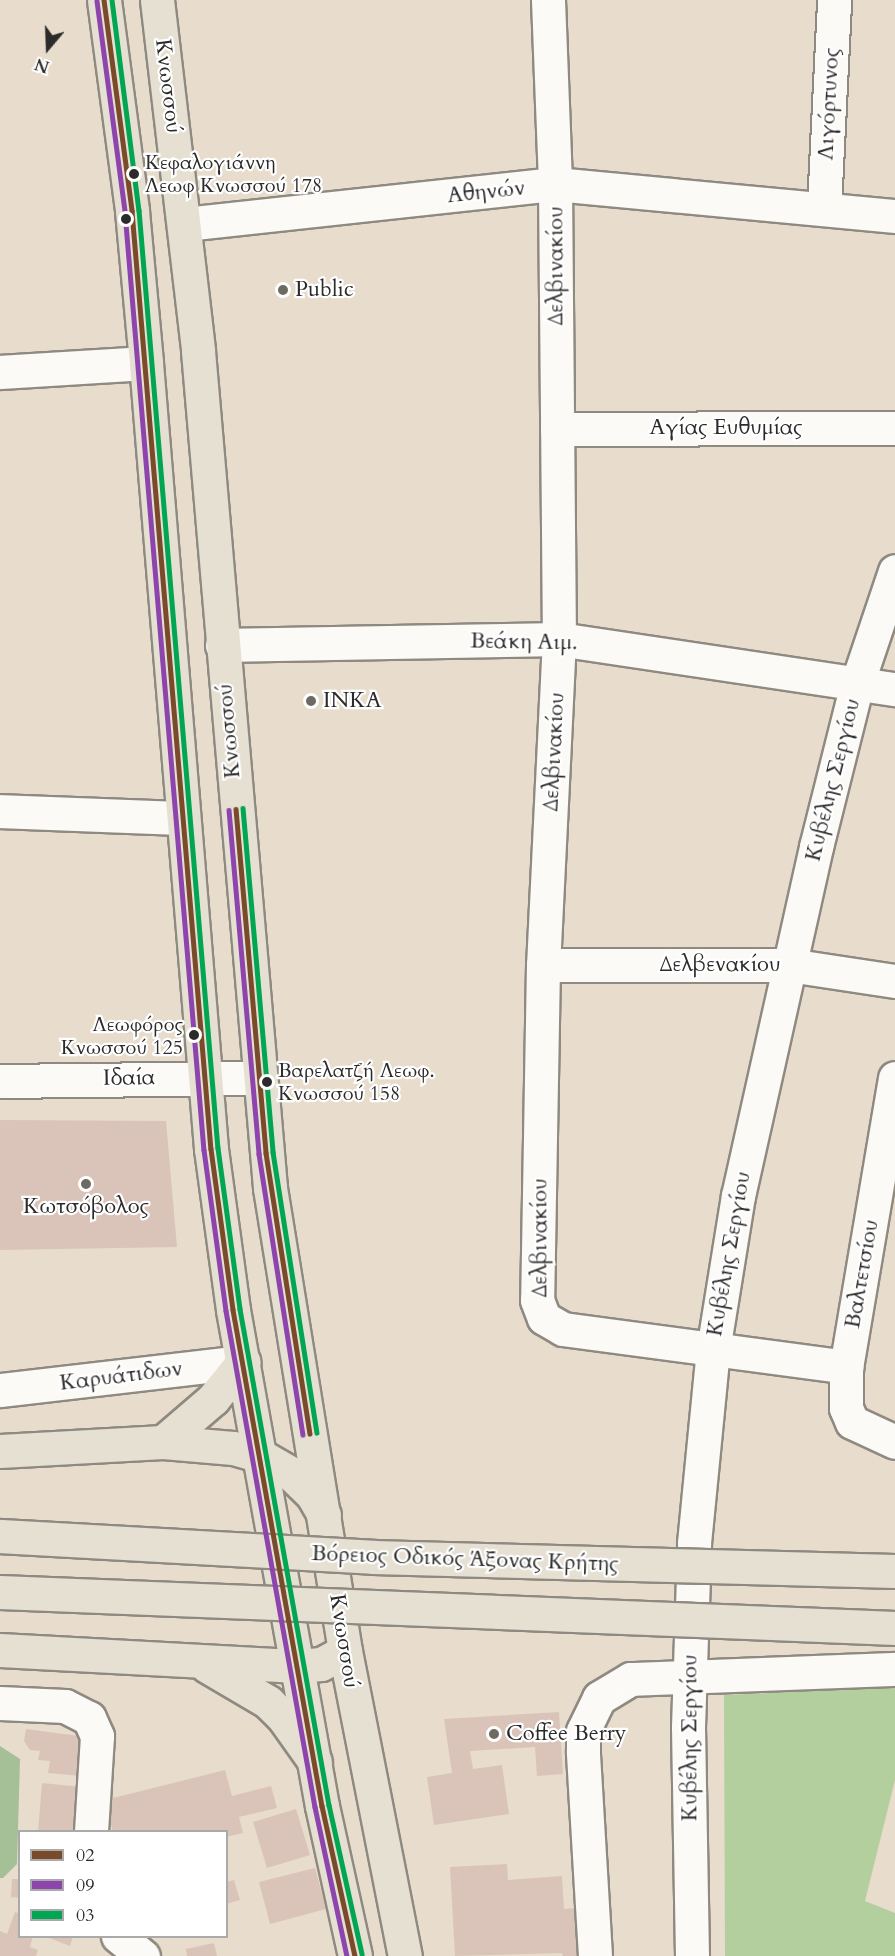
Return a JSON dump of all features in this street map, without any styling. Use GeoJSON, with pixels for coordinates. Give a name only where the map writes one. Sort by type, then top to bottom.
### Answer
{"type":"FeatureCollection","features":[{"type":"Feature","properties":{"kind":"main road"},"geometry":{"type":"LineString","coordinates":[[104,0],[132,212],[146,363],[203,1077],[243,1362],[315,1762],[355,1956]]}},
{"type":"Feature","properties":{"kind":"main road","name":"Κνωσσού"},"geometry":{"type":"LineString","coordinates":[[157,0],[185,224],[258,1078],[274,1221],[345,1651],[405,1956]]}},
{"type":"Feature","properties":{"kind":"main road"},"geometry":{"type":"LineString","coordinates":[[163,1442],[213,1399],[243,1362]]}},
{"type":"Feature","properties":{"kind":"main road"},"geometry":{"type":"LineString","coordinates":[[0,1451],[163,1442],[233,1448],[261,1456],[302,1483],[324,1515]]}},
{"type":"Feature","properties":{"kind":"main road","name":"Βόρειος Οδικός Άξονας Κρήτης"},"geometry":{"type":"LineString","coordinates":[[0,1536],[373,1557],[895,1571]]}},
{"type":"Feature","properties":{"kind":"main road"},"geometry":{"type":"LineString","coordinates":[[0,1592],[895,1628]]}},
{"type":"Feature","properties":{"kind":"main road"},"geometry":{"type":"LineString","coordinates":[[0,1650],[298,1666],[321,1664],[345,1651]]}},
{"type":"Feature","properties":{"kind":"main road"},"geometry":{"type":"LineString","coordinates":[[197,1660],[268,1702],[283,1717],[315,1762]]}},
{"type":"Feature","properties":{"kind":"street","name":"Δελβινακίου"},"geometry":{"type":"LineString","coordinates":[[548,0],[555,184],[559,639],[543,965],[537,1300],[544,1318],[563,1329],[713,1350]]}},
{"type":"Feature","properties":{"kind":"street","name":"Λιγόρτυνος"},"geometry":{"type":"LineString","coordinates":[[824,207],[834,0]]}},
{"type":"Feature","properties":{"kind":"street","name":"Αθηνών"},"geometry":{"type":"LineString","coordinates":[[185,224],[555,184],[824,207],[895,216]]}},
{"type":"Feature","properties":{"kind":"street"},"geometry":{"type":"LineString","coordinates":[[0,372],[146,363]]}},
{"type":"Feature","properties":{"kind":"street","name":"Αγίας Ευθυμίας"},"geometry":{"type":"LineString","coordinates":[[557,429],[895,428]]}},
{"type":"Feature","properties":{"kind":"street","name":"Κυβέλης Σεργίου"},"geometry":{"type":"LineString","coordinates":[[692,1956],[690,1677],[696,1514],[713,1350],[738,1196],[789,965],[857,684],[895,571]]}},
{"type":"Feature","properties":{"kind":"street","name":"Βεάκη Αιμ."},"geometry":{"type":"LineString","coordinates":[[222,645],[559,639],[895,689]]}},
{"type":"Feature","properties":{"kind":"street"},"geometry":{"type":"LineString","coordinates":[[0,811],[183,818]]}},
{"type":"Feature","properties":{"kind":"street","name":"Δελβενακίου"},"geometry":{"type":"LineString","coordinates":[[543,965],[789,965],[837,969],[895,981]]}},
{"type":"Feature","properties":{"kind":"street","name":"Ιδαία"},"geometry":{"type":"LineString","coordinates":[[0,1081],[258,1078]]}},
{"type":"Feature","properties":{"kind":"street","name":"Βαλτετσίου"},"geometry":{"type":"LineString","coordinates":[[895,1078],[846,1367],[846,1408],[852,1422],[895,1442]]}},
{"type":"Feature","properties":{"kind":"street"},"geometry":{"type":"LineString","coordinates":[[713,1350],[846,1367]]}},
{"type":"Feature","properties":{"kind":"street","name":"Καρυάτιδων"},"geometry":{"type":"LineString","coordinates":[[0,1390],[243,1362]]}},
{"type":"Feature","properties":{"kind":"street"},"geometry":{"type":"LineString","coordinates":[[595,1956],[583,1731],[599,1698],[615,1685],[631,1679],[895,1669]]}},
{"type":"Feature","properties":{"kind":"street"},"geometry":{"type":"LineString","coordinates":[[0,1703],[65,1706],[89,1718],[96,1736],[91,1830]]}},
{"type":"Feature","properties":{"kind":"street"},"geometry":{"type":"LineString","coordinates":[[120,1938],[143,1956]]}},
{"type":"Feature","properties":{"kind":"green space"},"geometry":{"type":"Polygon","coordinates":[[[895,1687],[895,1780],[865,1901],[895,1913],[895,1956],[725,1956],[724,1695],[895,1687]]]}},
{"type":"Feature","properties":{"kind":"green space"},"geometry":{"type":"Polygon","coordinates":[[[0,1746],[20,1759],[17,1864],[3,1878],[0,1878],[0,1746]]]}},
{"type":"Feature","properties":{"kind":"building","name":"Κωτσόβολος"},"geometry":{"type":"Polygon","coordinates":[[[0,1120],[166,1121],[177,1247],[0,1250],[0,1120]]]}},
{"type":"Feature","properties":{"kind":"building"},"geometry":{"type":"Polygon","coordinates":[[[559,1712],[563,1774],[537,1776],[535,1747],[470,1751],[473,1769],[502,1765],[509,1814],[434,1825],[427,1777],[452,1773],[444,1719],[559,1712]]]}},
{"type":"Feature","properties":{"kind":"building"},"geometry":{"type":"Polygon","coordinates":[[[26,1729],[86,1737],[81,1776],[48,1773],[50,1761],[38,1760],[40,1751],[30,1750],[24,1741],[26,1729]]]}},
{"type":"Feature","properties":{"kind":"building"},"geometry":{"type":"Polygon","coordinates":[[[225,1770],[232,1796],[271,1786],[277,1808],[239,1817],[243,1833],[228,1837],[228,1830],[112,1830],[105,1800],[225,1770]]]}},
{"type":"Feature","properties":{"kind":"building"},"geometry":{"type":"Polygon","coordinates":[[[42,1783],[82,1787],[78,1830],[38,1830],[42,1783]]]}},
{"type":"Feature","properties":{"kind":"building"},"geometry":{"type":"Polygon","coordinates":[[[296,1809],[310,1855],[267,1868],[253,1822],[296,1809]]]}},
{"type":"Feature","properties":{"kind":"building"},"geometry":{"type":"Polygon","coordinates":[[[507,1864],[508,1880],[562,1876],[564,1909],[576,1908],[579,1956],[563,1956],[562,1953],[455,1956],[450,1867],[507,1864]]]}},
{"type":"Feature","properties":{"kind":"building"},"geometry":{"type":"Polygon","coordinates":[[[315,1868],[326,1909],[270,1924],[259,1882],[315,1868]]]}},
{"type":"Feature","properties":{"kind":"building"},"geometry":{"type":"Polygon","coordinates":[[[12,1879],[18,1879],[18,1898],[11,1897],[12,1879]]]}},
{"type":"Feature","properties":{"kind":"building"},"geometry":{"type":"Polygon","coordinates":[[[234,1880],[240,1900],[228,1903],[228,1882],[234,1880]]]}},
{"type":"Feature","properties":{"kind":"building"},"geometry":{"type":"Polygon","coordinates":[[[15,1912],[18,1913],[18,1938],[32,1938],[30,1947],[38,1950],[36,1956],[0,1956],[0,1931],[7,1934],[15,1912]]]}},
{"type":"Feature","properties":{"kind":"building"},"geometry":{"type":"Polygon","coordinates":[[[49,1938],[72,1938],[70,1946],[49,1938]]]}},
{"type":"Feature","properties":{"kind":"building"},"geometry":{"type":"Polygon","coordinates":[[[214,1943],[217,1956],[187,1956],[186,1949],[214,1943]]]}},
{"type":"Feature","properties":{"kind":"transit line","name":"02"},"geometry":{"type":"LineString","coordinates":[[104,0],[132,211],[211,1149],[233,1310],[322,1806],[355,1956]]}},
{"type":"Feature","properties":{"kind":"transit line","name":"03"},"geometry":{"type":"LineString","coordinates":[[112,0],[139,210],[218,1148],[240,1309],[329,1805],[362,1954]]}},
{"type":"Feature","properties":{"kind":"transit line","name":"09"},"geometry":{"type":"LineString","coordinates":[[97,1],[125,212],[204,1150],[226,1311],[315,1807],[347,1956]]}},
{"type":"Feature","properties":{"kind":"transit line","name":"03"},"geometry":{"type":"LineString","coordinates":[[243,808],[273,1152],[317,1433]]}},
{"type":"Feature","properties":{"kind":"transit line","name":"02"},"geometry":{"type":"LineString","coordinates":[[236,809],[266,1153],[310,1434]]}},
{"type":"Feature","properties":{"kind":"transit line","name":"09"},"geometry":{"type":"LineString","coordinates":[[229,810],[259,1154],[303,1435]]}},
{"type":"Feature","properties":{"kind":"place","name":"Κεφαλογιάννη Λεωφ Κνωσσού 178"},"geometry":{"type":"Point","coordinates":[134,174]}},
{"type":"Feature","properties":{"kind":"place","name":"Public"},"geometry":{"type":"Point","coordinates":[283,290]}},
{"type":"Feature","properties":{"kind":"place","name":"ΙΝΚΑ"},"geometry":{"type":"Point","coordinates":[311,701]}},
{"type":"Feature","properties":{"kind":"place","name":"Λεωφόρος Κνωσσού 125"},"geometry":{"type":"Point","coordinates":[194,1035]}},
{"type":"Feature","properties":{"kind":"place","name":"Βαρελατζή Λεωφ. Κνωσσού 158"},"geometry":{"type":"Point","coordinates":[267,1082]}},
{"type":"Feature","properties":{"kind":"place","name":"Κωτσόβολος"},"geometry":{"type":"Point","coordinates":[86,1184]}},
{"type":"Feature","properties":{"kind":"place","name":"Coffee Berry"},"geometry":{"type":"Point","coordinates":[494,1734]}}]}
